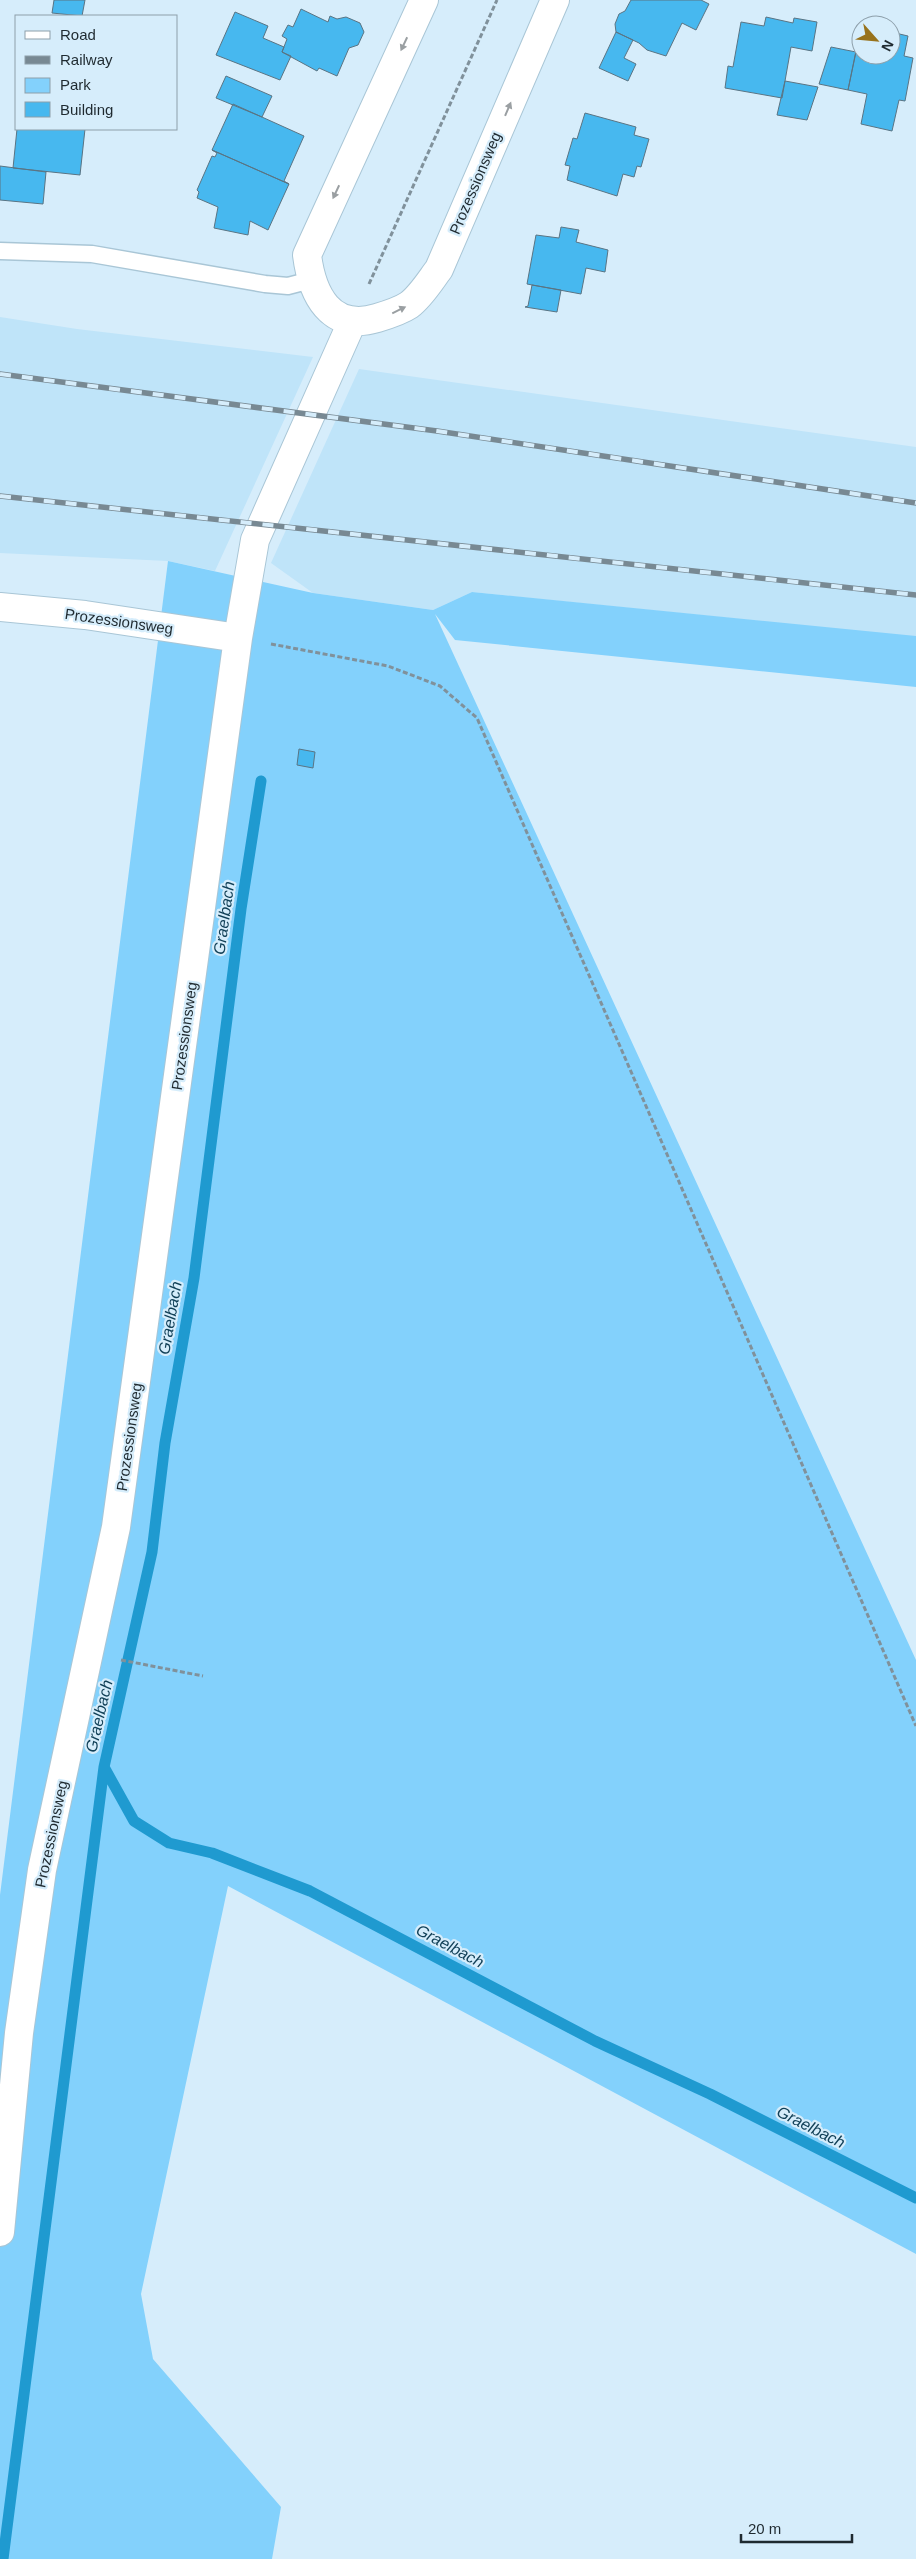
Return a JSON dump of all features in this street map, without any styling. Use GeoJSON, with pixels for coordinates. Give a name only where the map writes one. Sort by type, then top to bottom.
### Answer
{"type":"FeatureCollection","features":[{"type":"Feature","properties":{"kind":"street"},"geometry":{"type":"LineString","coordinates":[[352,322],[334,314],[320,301],[311,280],[307,255],[424,0]]}},
{"type":"Feature","properties":{"kind":"street","name":"Prozessionsweg"},"geometry":{"type":"LineString","coordinates":[[0,2232],[19,2033],[42,1870],[91,1654],[116,1527],[238,638],[255,540],[352,322],[366,321],[387,315],[408,305],[438,269],[555,0]]}},
{"type":"Feature","properties":{"kind":"street","name":"Prozessionsweg"},"geometry":{"type":"LineString","coordinates":[[0,607],[84,615],[238,638]]}},
{"type":"Feature","properties":{"kind":"lane"},"geometry":{"type":"LineString","coordinates":[[0,251],[92,254],[265,284],[288,286],[311,280]]}},
{"type":"Feature","properties":{"kind":"path"},"geometry":{"type":"LineString","coordinates":[[352,322],[497,0]]}},
{"type":"Feature","properties":{"kind":"path"},"geometry":{"type":"LineString","coordinates":[[238,638],[388,666],[440,686],[477,718],[916,1726]]}},
{"type":"Feature","properties":{"kind":"path"},"geometry":{"type":"LineString","coordinates":[[91,1654],[202,1676]]}},
{"type":"Feature","properties":{"kind":"shaded area"},"geometry":{"type":"Polygon","coordinates":[[[0,317],[77,329],[313,357],[215,571],[168,561],[0,553],[0,317]]]}},
{"type":"Feature","properties":{"kind":"shaded area"},"geometry":{"type":"Polygon","coordinates":[[[359,369],[916,447],[916,637],[472,592],[433,610],[313,593],[271,563],[359,369]]]}},
{"type":"Feature","properties":{"kind":"green space"},"geometry":{"type":"Polygon","coordinates":[[[168,561],[313,593],[433,610],[472,592],[916,636],[916,687],[455,640],[435,614],[916,1660],[916,2254],[228,1886],[141,2294],[153,2359],[281,2507],[272,2559],[0,2559],[0,1895],[168,561]]]}},
{"type":"Feature","properties":{"kind":"building"},"geometry":{"type":"Polygon","coordinates":[[[54,0],[85,0],[82,15],[52,13],[54,0]]]}},
{"type":"Feature","properties":{"kind":"building"},"geometry":{"type":"Polygon","coordinates":[[[631,0],[701,0],[709,4],[696,30],[682,23],[666,56],[647,50],[639,43],[616,32],[615,24],[619,14],[625,11],[631,0]]]}},
{"type":"Feature","properties":{"kind":"building"},"geometry":{"type":"Polygon","coordinates":[[[301,9],[328,22],[330,16],[337,19],[346,17],[360,23],[364,32],[358,45],[349,48],[337,76],[319,68],[317,71],[282,52],[287,39],[282,36],[288,25],[293,27],[301,9]]]}},
{"type":"Feature","properties":{"kind":"building"},"geometry":{"type":"Polygon","coordinates":[[[235,12],[268,26],[263,38],[284,47],[282,52],[291,56],[280,80],[216,55],[235,12]]]}},
{"type":"Feature","properties":{"kind":"building"},"geometry":{"type":"Polygon","coordinates":[[[766,17],[793,23],[794,18],[817,22],[812,51],[791,47],[782,98],[725,88],[728,66],[733,67],[741,22],[764,26],[766,17]]]}},
{"type":"Feature","properties":{"kind":"building"},"geometry":{"type":"Polygon","coordinates":[[[616,32],[633,40],[624,58],[636,64],[628,81],[599,68],[616,32]]]}},
{"type":"Feature","properties":{"kind":"building"},"geometry":{"type":"Polygon","coordinates":[[[901,34],[908,36],[904,56],[913,58],[905,101],[899,100],[892,131],[861,124],[867,94],[848,90],[853,65],[901,65],[901,34]]]}},
{"type":"Feature","properties":{"kind":"building"},"geometry":{"type":"Polygon","coordinates":[[[831,47],[851,51],[851,65],[853,65],[848,90],[819,84],[831,47]]]}},
{"type":"Feature","properties":{"kind":"building"},"geometry":{"type":"Polygon","coordinates":[[[226,76],[272,96],[262,117],[216,98],[226,76]]]}},
{"type":"Feature","properties":{"kind":"building"},"geometry":{"type":"Polygon","coordinates":[[[785,81],[818,87],[807,120],[777,115],[785,81]]]}},
{"type":"Feature","properties":{"kind":"building"},"geometry":{"type":"Polygon","coordinates":[[[233,104],[304,136],[284,181],[289,184],[212,150],[233,104]]]}},
{"type":"Feature","properties":{"kind":"building"},"geometry":{"type":"Polygon","coordinates":[[[585,113],[636,127],[634,135],[649,139],[641,167],[637,166],[634,177],[623,174],[617,196],[567,180],[570,166],[565,165],[573,138],[577,139],[585,113]]]}},
{"type":"Feature","properties":{"kind":"building"},"geometry":{"type":"Polygon","coordinates":[[[17,130],[85,130],[80,175],[13,168],[17,130]]]}},
{"type":"Feature","properties":{"kind":"building"},"geometry":{"type":"Polygon","coordinates":[[[212,150],[289,184],[268,230],[250,221],[248,235],[214,228],[218,207],[197,198],[199,192],[197,190],[212,156],[215,157],[217,153],[212,150]]]}},
{"type":"Feature","properties":{"kind":"building"},"geometry":{"type":"Polygon","coordinates":[[[0,166],[46,172],[43,204],[0,200],[0,166]]]}},
{"type":"Feature","properties":{"kind":"building"},"geometry":{"type":"Polygon","coordinates":[[[561,227],[579,230],[576,242],[608,250],[605,272],[586,268],[581,294],[527,284],[536,235],[559,238],[561,227]]]}},
{"type":"Feature","properties":{"kind":"building"},"geometry":{"type":"Polygon","coordinates":[[[532,285],[561,290],[557,312],[525,307],[528,306],[532,285]]]}},
{"type":"Feature","properties":{"kind":"building"},"geometry":{"type":"Polygon","coordinates":[[[299,749],[315,752],[313,768],[297,765],[299,749]]]}},
{"type":"Feature","properties":{"kind":"waterway","name":"Graelbach"},"geometry":{"type":"LineString","coordinates":[[3,2559],[104,1767],[152,1552],[165,1443],[194,1278],[241,909],[261,781]]}},
{"type":"Feature","properties":{"kind":"waterway","name":"Graelbach"},"geometry":{"type":"LineString","coordinates":[[104,1767],[134,1821],[169,1843],[212,1853],[310,1891],[595,2041],[710,2094],[916,2198]]}},
{"type":"Feature","properties":{"kind":"railway"},"geometry":{"type":"LineString","coordinates":[[0,374],[437,431],[916,503]]}},
{"type":"Feature","properties":{"kind":"railway"},"geometry":{"type":"LineString","coordinates":[[0,496],[916,595]]}}]}
